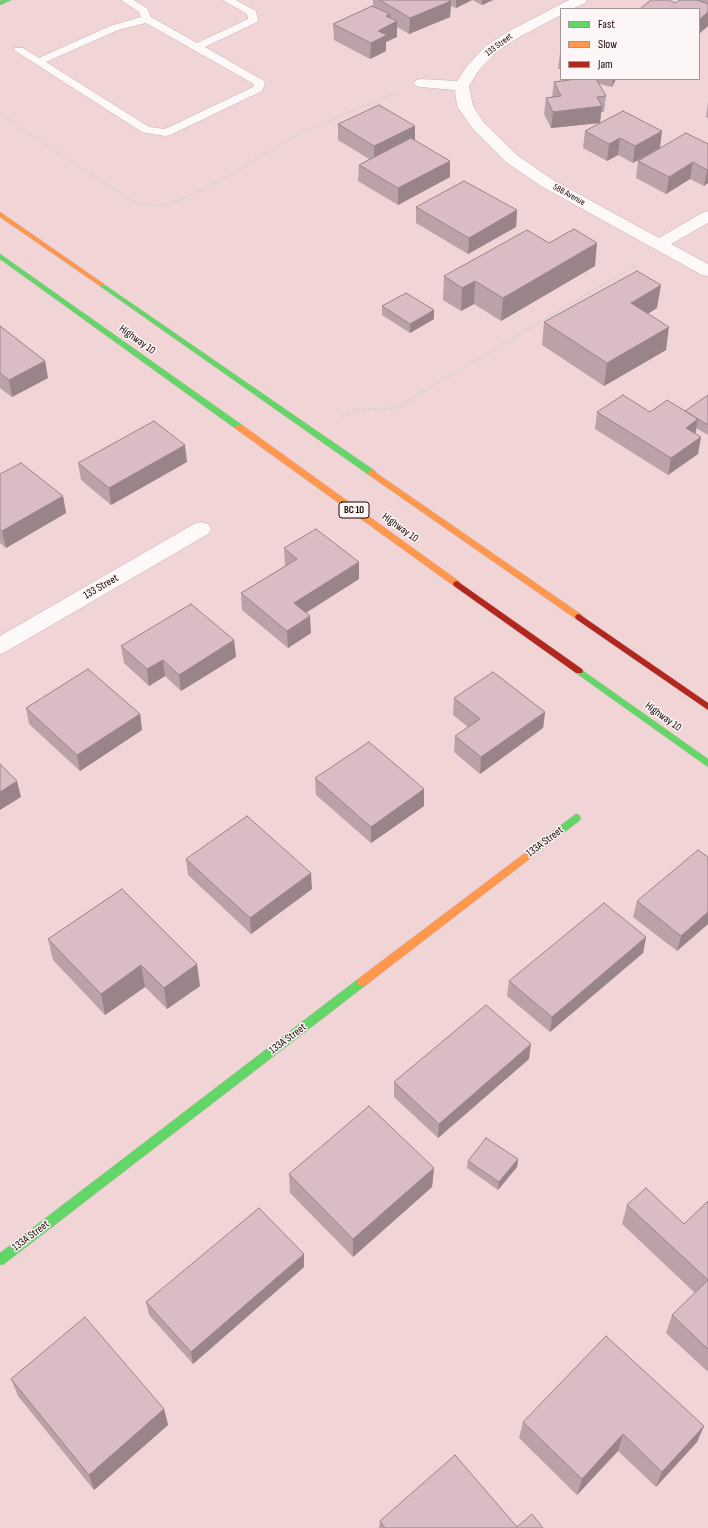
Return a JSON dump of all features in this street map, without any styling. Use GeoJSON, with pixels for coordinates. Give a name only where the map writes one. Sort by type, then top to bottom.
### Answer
{"type":"FeatureCollection","features":[{"type":"Feature","properties":{"kind":"main road"},"geometry":{"type":"LineString","coordinates":[[0,3],[8,0]]}},
{"type":"Feature","properties":{"kind":"main road"},"geometry":{"type":"LineString","coordinates":[[0,214],[708,707]]}},
{"type":"Feature","properties":{"kind":"main road","name":"Highway 10"},"geometry":{"type":"LineString","coordinates":[[0,256],[708,764]]}},
{"type":"Feature","properties":{"kind":"main road","name":"133A Street"},"geometry":{"type":"LineString","coordinates":[[0,1260],[576,818]]}},
{"type":"Feature","properties":{"kind":"street","name":"133 Street"},"geometry":{"type":"LineString","coordinates":[[563,8],[580,0]]}},
{"type":"Feature","properties":{"kind":"street","name":"133 Street"},"geometry":{"type":"LineString","coordinates":[[462,86],[474,68],[491,49],[516,33],[560,10]]}},
{"type":"Feature","properties":{"kind":"street"},"geometry":{"type":"LineString","coordinates":[[421,83],[462,86]]}},
{"type":"Feature","properties":{"kind":"street","name":"58B Avenue"},"geometry":{"type":"LineString","coordinates":[[462,86],[466,106],[478,126],[512,159],[547,182],[708,271]]}},
{"type":"Feature","properties":{"kind":"street"},"geometry":{"type":"LineString","coordinates":[[660,244],[708,216]]}},
{"type":"Feature","properties":{"kind":"street","name":"133 Street"},"geometry":{"type":"LineString","coordinates":[[0,646],[201,529]]}},
{"type":"Feature","properties":{"kind":"lane"},"geometry":{"type":"LineString","coordinates":[[19,50],[146,130],[166,133],[258,89],[260,83],[147,19],[143,10],[126,0]]}},
{"type":"Feature","properties":{"kind":"lane"},"geometry":{"type":"LineString","coordinates":[[197,47],[253,20],[252,13],[228,0]]}},
{"type":"Feature","properties":{"kind":"lane"},"geometry":{"type":"LineString","coordinates":[[38,62],[114,28],[147,19]]}},
{"type":"Feature","properties":{"kind":"path"},"geometry":{"type":"LineString","coordinates":[[0,113],[24,132],[136,202],[154,206],[170,204],[188,196],[221,180],[298,134],[396,93]]}},
{"type":"Feature","properties":{"kind":"path"},"geometry":{"type":"LineString","coordinates":[[337,419],[361,408],[389,409],[398,407],[644,261]]}},
{"type":"Feature","properties":{"kind":"building"},"geometry":{"type":"Polygon","coordinates":[[[380,0],[449,0],[451,1],[410,18],[380,0]]]}},
{"type":"Feature","properties":{"kind":"building"},"geometry":{"type":"Polygon","coordinates":[[[651,0],[668,0],[676,3],[679,0],[697,0],[708,4],[708,12],[700,19],[700,8],[641,8],[651,0]]]}},
{"type":"Feature","properties":{"kind":"building"},"geometry":{"type":"Polygon","coordinates":[[[372,6],[390,14],[386,16],[397,21],[378,31],[387,35],[371,43],[333,24],[372,6]]]}},
{"type":"Feature","properties":{"kind":"building"},"geometry":{"type":"Polygon","coordinates":[[[569,80],[597,80],[606,96],[597,97],[602,106],[553,112],[546,98],[561,96],[554,82],[569,80]]]}},
{"type":"Feature","properties":{"kind":"building"},"geometry":{"type":"Polygon","coordinates":[[[379,105],[415,126],[374,146],[338,124],[379,105]]]}},
{"type":"Feature","properties":{"kind":"building"},"geometry":{"type":"Polygon","coordinates":[[[623,111],[662,131],[635,146],[620,138],[609,144],[585,131],[623,111]]]}},
{"type":"Feature","properties":{"kind":"building"},"geometry":{"type":"Polygon","coordinates":[[[686,133],[708,144],[707,170],[693,162],[669,177],[638,161],[686,133]]]}},
{"type":"Feature","properties":{"kind":"building"},"geometry":{"type":"Polygon","coordinates":[[[411,138],[450,161],[398,188],[359,165],[411,138]]]}},
{"type":"Feature","properties":{"kind":"building"},"geometry":{"type":"Polygon","coordinates":[[[464,181],[517,210],[469,238],[416,207],[464,181]]]}},
{"type":"Feature","properties":{"kind":"building"},"geometry":{"type":"Polygon","coordinates":[[[574,229],[597,243],[503,298],[475,281],[462,288],[444,276],[527,230],[549,243],[574,229]]]}},
{"type":"Feature","properties":{"kind":"building"},"geometry":{"type":"Polygon","coordinates":[[[637,271],[661,285],[631,303],[669,327],[607,363],[544,322],[637,271]]]}},
{"type":"Feature","properties":{"kind":"building"},"geometry":{"type":"Polygon","coordinates":[[[406,293],[434,310],[410,324],[382,306],[406,293]]]}},
{"type":"Feature","properties":{"kind":"building"},"geometry":{"type":"Polygon","coordinates":[[[0,326],[45,361],[9,380],[0,373],[0,326]]]}},
{"type":"Feature","properties":{"kind":"building"},"geometry":{"type":"Polygon","coordinates":[[[623,395],[650,412],[667,400],[698,419],[686,428],[701,437],[671,458],[597,412],[623,395]]]}},
{"type":"Feature","properties":{"kind":"building"},"geometry":{"type":"Polygon","coordinates":[[[708,395],[708,425],[685,411],[708,395]]]}},
{"type":"Feature","properties":{"kind":"building"},"geometry":{"type":"Polygon","coordinates":[[[154,421],[185,445],[109,488],[78,463],[154,421]]]}},
{"type":"Feature","properties":{"kind":"building"},"geometry":{"type":"Polygon","coordinates":[[[21,463],[63,496],[2,531],[0,529],[0,474],[21,463]]]}},
{"type":"Feature","properties":{"kind":"building"},"geometry":{"type":"Polygon","coordinates":[[[316,529],[359,562],[294,603],[310,616],[287,631],[241,593],[297,559],[284,548],[316,529]]]}},
{"type":"Feature","properties":{"kind":"building"},"geometry":{"type":"Polygon","coordinates":[[[191,604],[234,640],[179,675],[163,660],[147,669],[121,646],[191,604]]]}},
{"type":"Feature","properties":{"kind":"building"},"geometry":{"type":"Polygon","coordinates":[[[88,669],[140,714],[77,755],[26,708],[88,669]]]}},
{"type":"Feature","properties":{"kind":"building"},"geometry":{"type":"Polygon","coordinates":[[[493,672],[545,712],[481,757],[455,736],[480,719],[454,698],[493,672]]]}},
{"type":"Feature","properties":{"kind":"building"},"geometry":{"type":"Polygon","coordinates":[[[369,742],[424,789],[371,827],[315,778],[369,742]]]}},
{"type":"Feature","properties":{"kind":"building"},"geometry":{"type":"Polygon","coordinates":[[[0,764],[17,781],[0,792],[0,764]]]}},
{"type":"Feature","properties":{"kind":"building"},"geometry":{"type":"Polygon","coordinates":[[[247,816],[311,873],[250,918],[186,859],[247,816]]]}},
{"type":"Feature","properties":{"kind":"building"},"geometry":{"type":"Polygon","coordinates":[[[698,850],[708,857],[708,912],[681,936],[637,901],[698,850]]]}},
{"type":"Feature","properties":{"kind":"building"},"geometry":{"type":"Polygon","coordinates":[[[122,889],[197,964],[164,988],[141,965],[101,994],[48,939],[122,889]]]}},
{"type":"Feature","properties":{"kind":"building"},"geometry":{"type":"Polygon","coordinates":[[[604,903],[646,937],[552,1017],[509,981],[604,903]]]}},
{"type":"Feature","properties":{"kind":"building"},"geometry":{"type":"Polygon","coordinates":[[[486,1005],[531,1044],[439,1124],[394,1082],[486,1005]]]}},
{"type":"Feature","properties":{"kind":"building"},"geometry":{"type":"Polygon","coordinates":[[[369,1106],[434,1168],[353,1239],[289,1174],[369,1106]]]}},
{"type":"Feature","properties":{"kind":"building"},"geometry":{"type":"Polygon","coordinates":[[[486,1138],[518,1159],[499,1182],[468,1161],[486,1138]]]}},
{"type":"Feature","properties":{"kind":"building"},"geometry":{"type":"Polygon","coordinates":[[[646,1188],[684,1224],[708,1201],[708,1280],[627,1205],[646,1188]]]}},
{"type":"Feature","properties":{"kind":"building"},"geometry":{"type":"Polygon","coordinates":[[[259,1208],[304,1254],[191,1352],[146,1302],[259,1208]]]}},
{"type":"Feature","properties":{"kind":"building"},"geometry":{"type":"Polygon","coordinates":[[[708,1280],[708,1349],[672,1315],[708,1280]]]}},
{"type":"Feature","properties":{"kind":"building"},"geometry":{"type":"Polygon","coordinates":[[[85,1317],[164,1409],[89,1475],[11,1379],[85,1317]]]}},
{"type":"Feature","properties":{"kind":"building"},"geometry":{"type":"Polygon","coordinates":[[[606,1336],[704,1426],[662,1472],[623,1434],[582,1479],[523,1422],[606,1336]]]}},
{"type":"Feature","properties":{"kind":"building"},"geometry":{"type":"Polygon","coordinates":[[[455,1455],[517,1527],[532,1514],[543,1528],[385,1528],[380,1521],[455,1455]]]}},
{"type":"Feature","properties":{"kind":"traffic: fast"},"geometry":{"type":"LineString","coordinates":[[0,3],[8,0]]}},
{"type":"Feature","properties":{"kind":"traffic: fast"},"geometry":{"type":"LineString","coordinates":[[0,256],[239,427]]}},
{"type":"Feature","properties":{"kind":"traffic: fast"},"geometry":{"type":"LineString","coordinates":[[102,285],[372,473]]}},
{"type":"Feature","properties":{"kind":"traffic: fast"},"geometry":{"type":"LineString","coordinates":[[579,671],[708,764]]}},
{"type":"Feature","properties":{"kind":"traffic: fast"},"geometry":{"type":"LineString","coordinates":[[529,854],[576,818]]}},
{"type":"Feature","properties":{"kind":"traffic: fast"},"geometry":{"type":"LineString","coordinates":[[0,1260],[362,982]]}},
{"type":"Feature","properties":{"kind":"traffic: slow"},"geometry":{"type":"LineString","coordinates":[[0,214],[102,285]]}},
{"type":"Feature","properties":{"kind":"traffic: slow"},"geometry":{"type":"LineString","coordinates":[[239,427],[457,584]]}},
{"type":"Feature","properties":{"kind":"traffic: slow"},"geometry":{"type":"LineString","coordinates":[[372,473],[579,617]]}},
{"type":"Feature","properties":{"kind":"traffic: slow"},"geometry":{"type":"LineString","coordinates":[[362,982],[529,854]]}},
{"type":"Feature","properties":{"kind":"traffic: jam"},"geometry":{"type":"LineString","coordinates":[[457,584],[579,671]]}},
{"type":"Feature","properties":{"kind":"traffic: jam"},"geometry":{"type":"LineString","coordinates":[[579,617],[708,707]]}}]}
